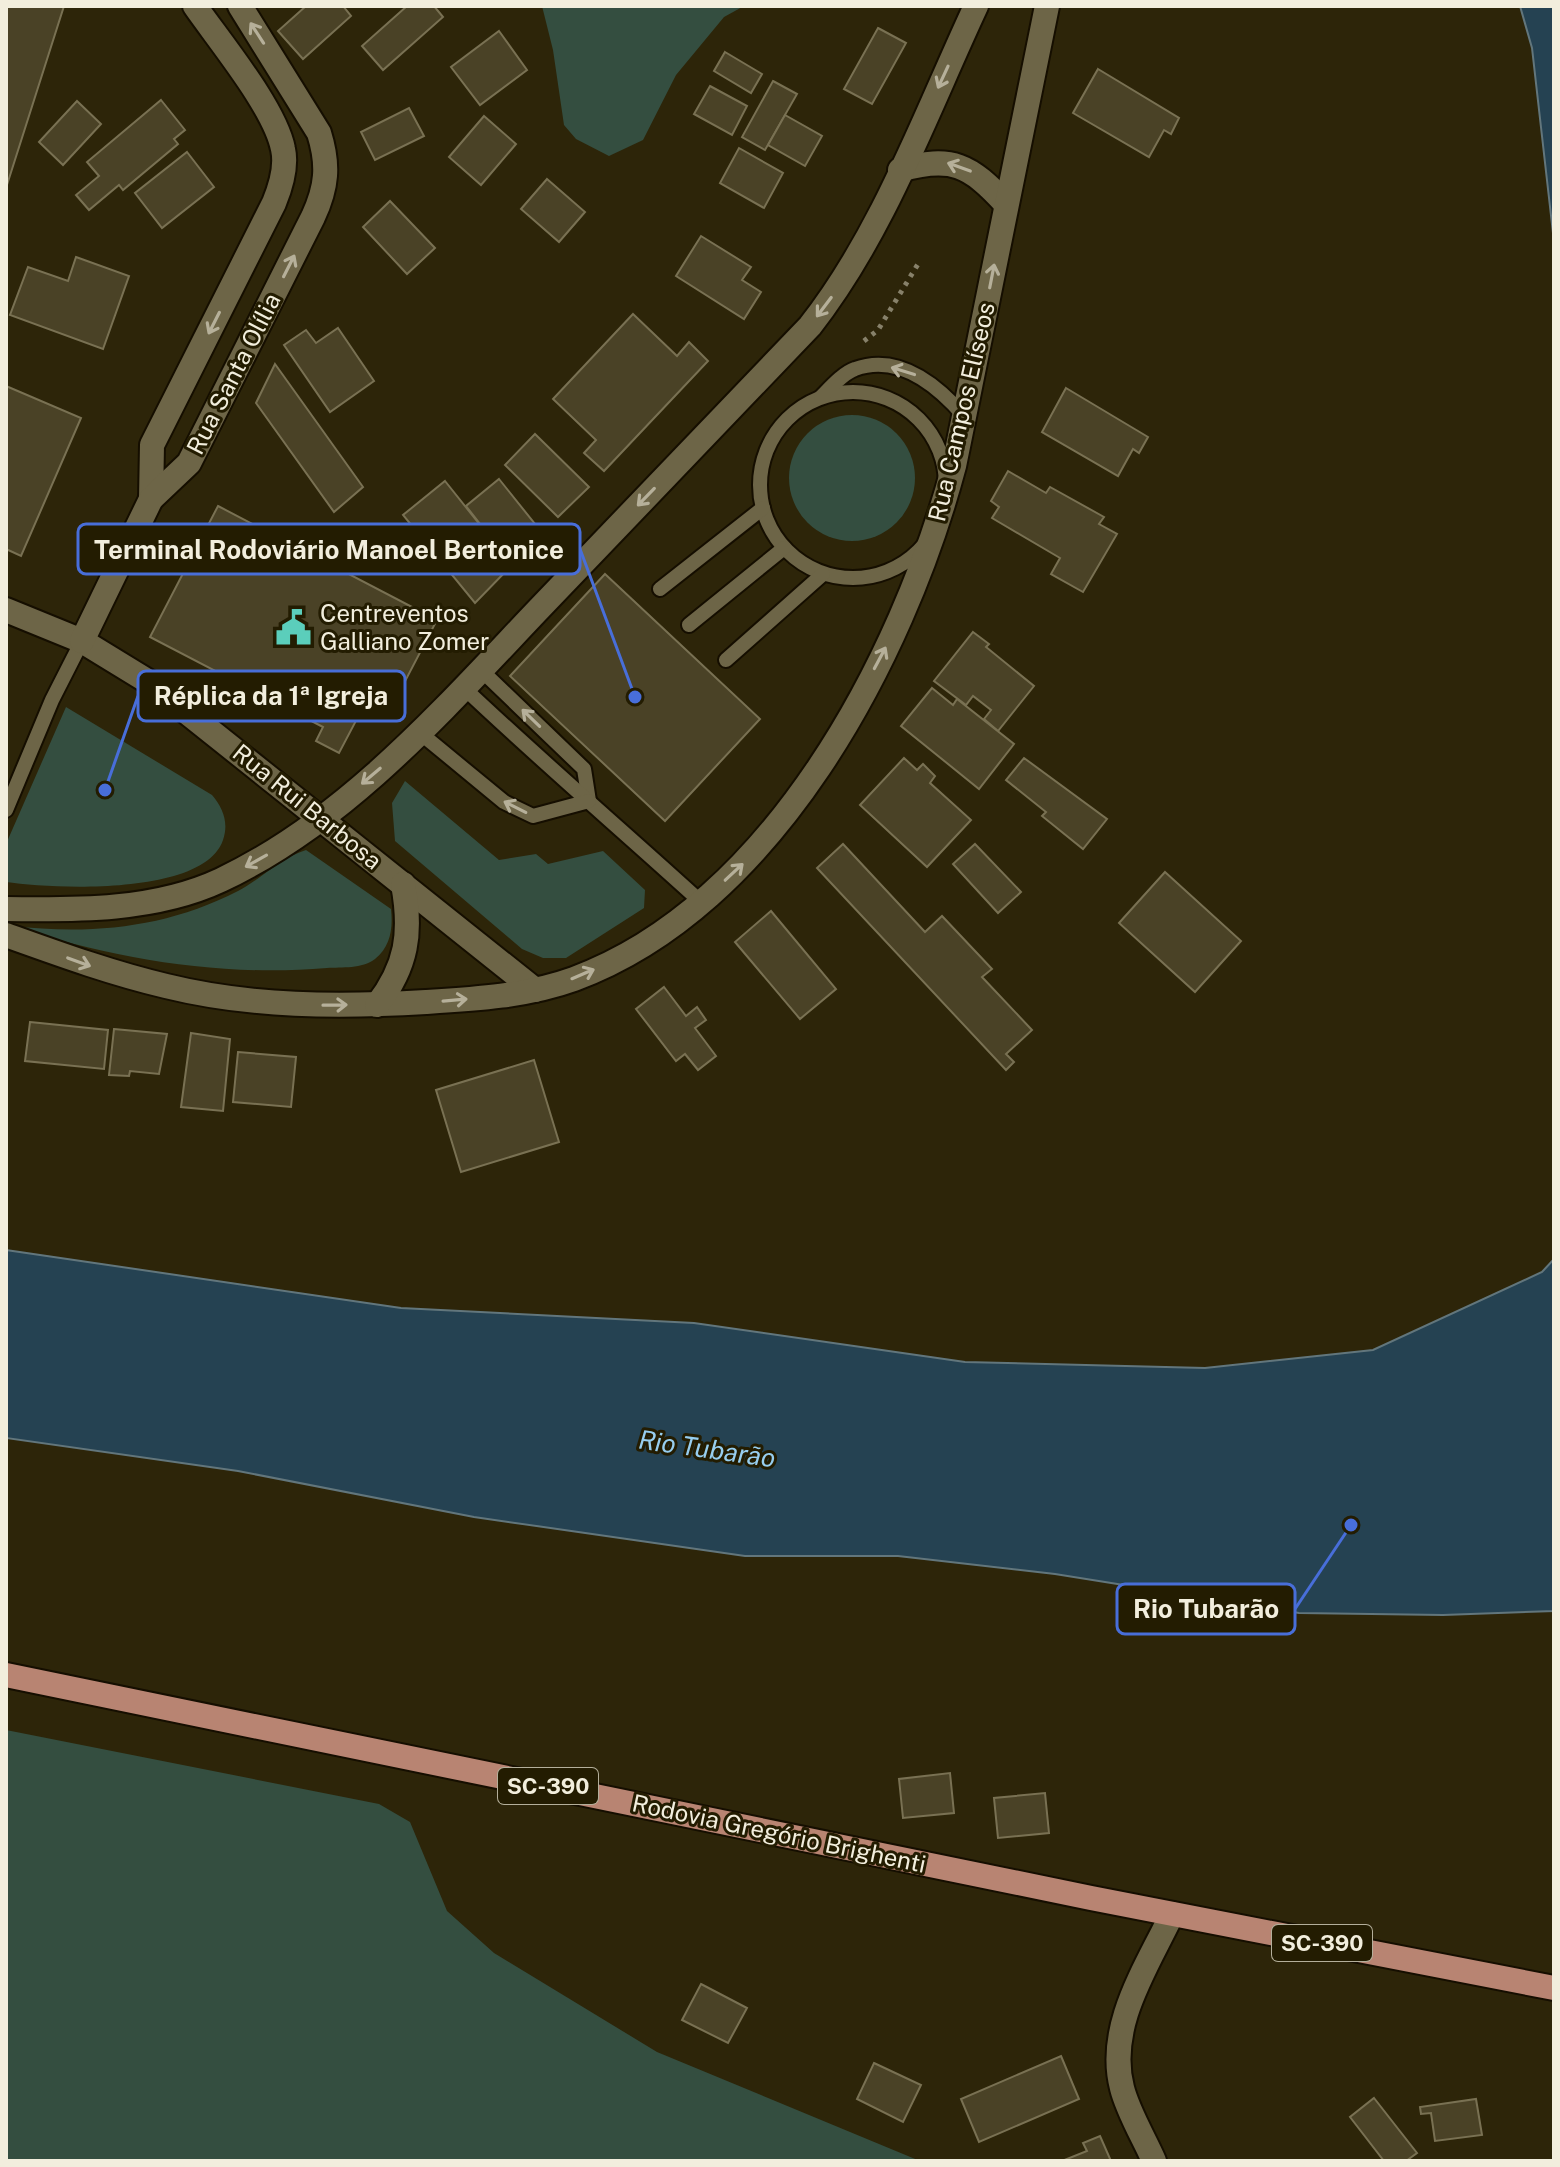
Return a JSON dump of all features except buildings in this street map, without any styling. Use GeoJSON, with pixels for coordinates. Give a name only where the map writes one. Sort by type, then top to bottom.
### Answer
{"type":"FeatureCollection","features":[{"type":"Feature","properties":{"kind":"main road","name":"Rodovia Gregório Brighenti"},"geometry":{"type":"LineString","coordinates":[[6,1675],[1172,1914],[1554,1988]]}},
{"type":"Feature","properties":{"kind":"street"},"geometry":{"type":"LineString","coordinates":[[195,6],[271,118],[284,150],[284,167],[327,170]]}},
{"type":"Feature","properties":{"kind":"street","name":"Rua Santa Olília"},"geometry":{"type":"LineString","coordinates":[[151,499],[189,463],[317,209],[327,170],[319,133],[309,112],[240,6]]}},
{"type":"Feature","properties":{"kind":"street"},"geometry":{"type":"LineString","coordinates":[[6,909],[119,906],[176,896],[218,882],[265,857],[321,818],[419,732],[810,326],[850,267],[900,170],[976,6]]}},
{"type":"Feature","properties":{"kind":"street","name":"Rua Campos Elíseos"},"geometry":{"type":"LineString","coordinates":[[535,990],[574,979],[628,954],[670,928],[746,860],[792,803],[837,735],[888,644],[940,519],[964,416],[1047,6]]}},
{"type":"Feature","properties":{"kind":"street"},"geometry":{"type":"LineString","coordinates":[[900,170],[927,162],[965,167],[980,176],[1006,204]]}},
{"type":"Feature","properties":{"kind":"street","name":"Rua Santa Olília"},"geometry":{"type":"LineString","coordinates":[[151,499],[152,445],[270,212],[284,167]]}},
{"type":"Feature","properties":{"kind":"street"},"geometry":{"type":"LineString","coordinates":[[82,641],[151,499]]}},
{"type":"Feature","properties":{"kind":"street","name":"Rua Rui Barbosa"},"geometry":{"type":"LineString","coordinates":[[6,610],[82,641],[149,682],[535,990]]}},
{"type":"Feature","properties":{"kind":"street","name":"Rua Rui Barbosa"},"geometry":{"type":"LineString","coordinates":[[377,1005],[397,975],[407,947],[409,926],[403,884]]}},
{"type":"Feature","properties":{"kind":"street"},"geometry":{"type":"LineString","coordinates":[[6,935],[91,966],[169,987],[311,1006],[377,1005],[487,997],[535,990]]}},
{"type":"Feature","properties":{"kind":"street"},"geometry":{"type":"LineString","coordinates":[[1154,2161],[1122,2089],[1117,2052],[1124,2016],[1172,1914]]}},
{"type":"Feature","properties":{"kind":"lane"},"geometry":{"type":"LineString","coordinates":[[819,398],[845,392],[872,393],[897,403],[919,418],[935,440],[945,465],[946,492],[940,519],[912,557],[892,570],[858,578],[823,574],[802,564],[784,548],[770,529],[763,508],[760,486],[770,442],[799,409],[819,398],[852,369],[889,367],[923,378],[964,416]]}},
{"type":"Feature","properties":{"kind":"lane"},"geometry":{"type":"LineString","coordinates":[[660,589],[763,508]]}},
{"type":"Feature","properties":{"kind":"lane"},"geometry":{"type":"LineString","coordinates":[[689,625],[784,548]]}},
{"type":"Feature","properties":{"kind":"lane"},"geometry":{"type":"LineString","coordinates":[[726,660],[823,574]]}},
{"type":"Feature","properties":{"kind":"lane"},"geometry":{"type":"LineString","coordinates":[[6,810],[52,700],[82,641]]}},
{"type":"Feature","properties":{"kind":"lane"},"geometry":{"type":"LineString","coordinates":[[472,678],[584,769],[589,801]]}},
{"type":"Feature","properties":{"kind":"lane"},"geometry":{"type":"LineString","coordinates":[[472,678],[566,785],[589,801],[701,902]]}},
{"type":"Feature","properties":{"kind":"lane"},"geometry":{"type":"LineString","coordinates":[[419,732],[504,802],[533,816],[589,801]]}},
{"type":"Feature","properties":{"kind":"path"},"geometry":{"type":"LineString","coordinates":[[852,349],[878,330],[918,264]]}},
{"type":"Feature","properties":{"kind":"green space"},"geometry":{"type":"Polygon","coordinates":[[[542,6],[744,6],[724,17],[676,75],[643,140],[609,156],[576,139],[564,125],[553,50],[542,6]]]}},
{"type":"Feature","properties":{"kind":"green space"},"geometry":{"type":"Polygon","coordinates":[[[852,415],[876,420],[897,433],[910,454],[915,478],[910,502],[897,523],[876,536],[852,541],[828,536],[807,523],[794,502],[789,478],[794,454],[807,433],[828,420],[852,415]]]}},
{"type":"Feature","properties":{"kind":"green space"},"geometry":{"type":"Polygon","coordinates":[[[66,707],[212,795],[222,810],[225,828],[223,840],[210,858],[188,871],[159,880],[125,885],[91,887],[6,882],[6,844],[66,707]]]}},
{"type":"Feature","properties":{"kind":"green space"},"geometry":{"type":"Polygon","coordinates":[[[405,781],[499,860],[536,854],[548,864],[603,851],[645,890],[644,908],[566,958],[543,958],[522,949],[395,841],[392,803],[405,781]]]}},
{"type":"Feature","properties":{"kind":"green space"},"geometry":{"type":"Polygon","coordinates":[[[306,850],[391,909],[388,942],[375,959],[352,967],[247,970],[207,967],[89,948],[12,926],[71,930],[156,921],[238,891],[288,858],[306,850]]]}},
{"type":"Feature","properties":{"kind":"green space"},"geometry":{"type":"Polygon","coordinates":[[[6,1730],[379,1804],[410,1822],[447,1911],[494,1953],[657,2052],[920,2161],[6,2161],[6,1730]]]}},
{"type":"Feature","properties":{"kind":"water"},"geometry":{"type":"Polygon","coordinates":[[[1520,6],[1554,6],[1554,242],[1532,48],[1520,6]]]}},
{"type":"Feature","properties":{"kind":"water"},"geometry":{"type":"Polygon","coordinates":[[[6,1250],[401,1308],[694,1323],[965,1362],[1205,1368],[1373,1350],[1542,1272],[1554,1259],[1554,1611],[1443,1615],[1299,1613],[1055,1574],[898,1556],[745,1556],[474,1517],[238,1471],[6,1438],[6,1250]]]}},
{"type":"Feature","properties":{"kind":"place","name":"Centreventos Galliano Zomer"},"geometry":{"type":"Point","coordinates":[294,628]}},
{"type":"Feature","properties":{"kind":"place","name":"Terminal Rodoviário Manoel Bertonice"},"geometry":{"type":"Point","coordinates":[635,697]}},
{"type":"Feature","properties":{"kind":"place","name":"Réplica da 1ª Igreja"},"geometry":{"type":"Point","coordinates":[105,790]}},
{"type":"Feature","properties":{"kind":"place","name":"Rio Tubarão"},"geometry":{"type":"Point","coordinates":[1351,1525]}}]}
